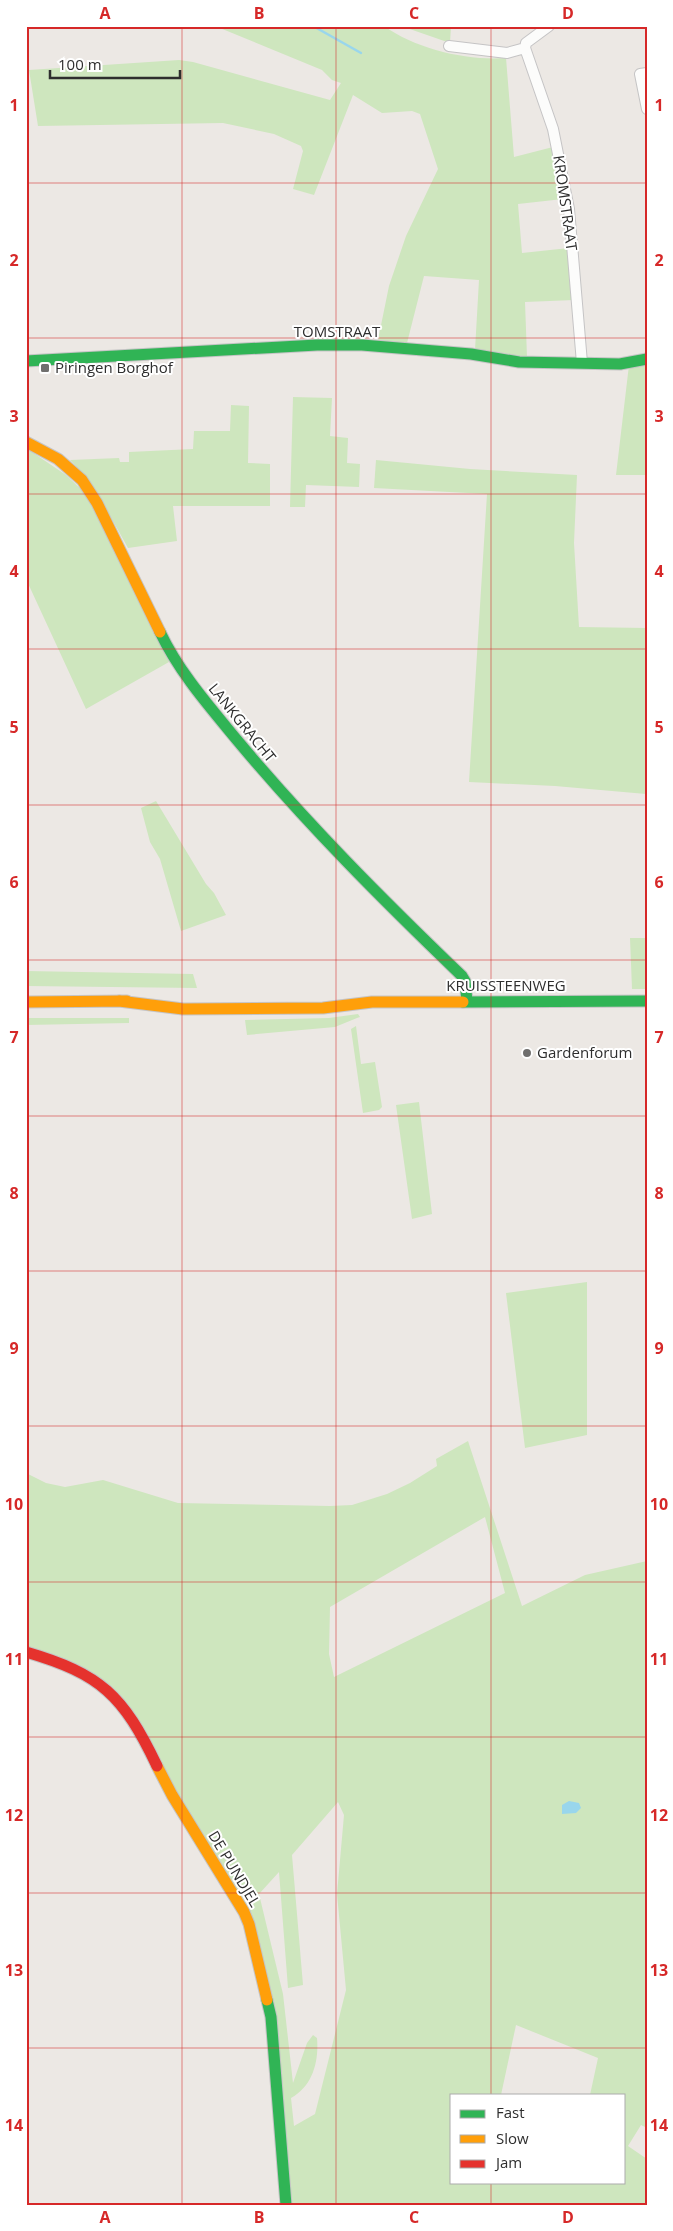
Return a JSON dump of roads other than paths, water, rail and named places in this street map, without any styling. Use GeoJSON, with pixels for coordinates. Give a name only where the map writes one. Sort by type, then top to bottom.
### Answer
{"type":"FeatureCollection","features":[{"type":"Feature","properties":{"kind":"street"},"geometry":{"type":"LineString","coordinates":[[449,46],[507,53],[526,48],[526,43],[531,38],[549,26]]}},
{"type":"Feature","properties":{"kind":"street","name":"KROMSTRAAT"},"geometry":{"type":"LineString","coordinates":[[526,48],[553,129],[569,209],[582,363]]}},
{"type":"Feature","properties":{"kind":"street"},"geometry":{"type":"LineString","coordinates":[[647,72],[640,74],[647,109]]}},
{"type":"Feature","properties":{"kind":"street","name":"TOMSTRAAT"},"geometry":{"type":"LineString","coordinates":[[26,361],[336,345],[471,354],[519,362],[620,364],[647,359]]}},
{"type":"Feature","properties":{"kind":"street","name":"LANKGRACHT"},"geometry":{"type":"LineString","coordinates":[[26,442],[58,459],[82,480],[92,495],[164,641],[190,682],[286,799],[370,888],[462,976],[465,982],[467,1001]]}},
{"type":"Feature","properties":{"kind":"street","name":"KRUISSTEENWEG"},"geometry":{"type":"LineString","coordinates":[[26,1002],[201,999],[364,1002],[647,1001]]}},
{"type":"Feature","properties":{"kind":"street","name":"DE PUNDJEL"},"geometry":{"type":"LineString","coordinates":[[26,1652],[76,1669],[102,1686],[119,1701],[131,1718],[173,1797],[244,1912],[249,1924],[271,2017],[286,2205]]}},
{"type":"Feature","properties":{"kind":"water"},"geometry":{"type":"Polygon","coordinates":[[[569,1801],[579,1803],[581,1808],[576,1813],[562,1814],[562,1805],[569,1801]]]}},
{"type":"Feature","properties":{"kind":"waterway"},"geometry":{"type":"LineString","coordinates":[[313,26],[361,53]]}},
{"type":"Feature","properties":{"kind":"place","name":"Piringen Borghof"},"geometry":{"type":"Point","coordinates":[45,368]}},
{"type":"Feature","properties":{"kind":"place","name":"Gardenforum"},"geometry":{"type":"Point","coordinates":[527,1053]}}]}
